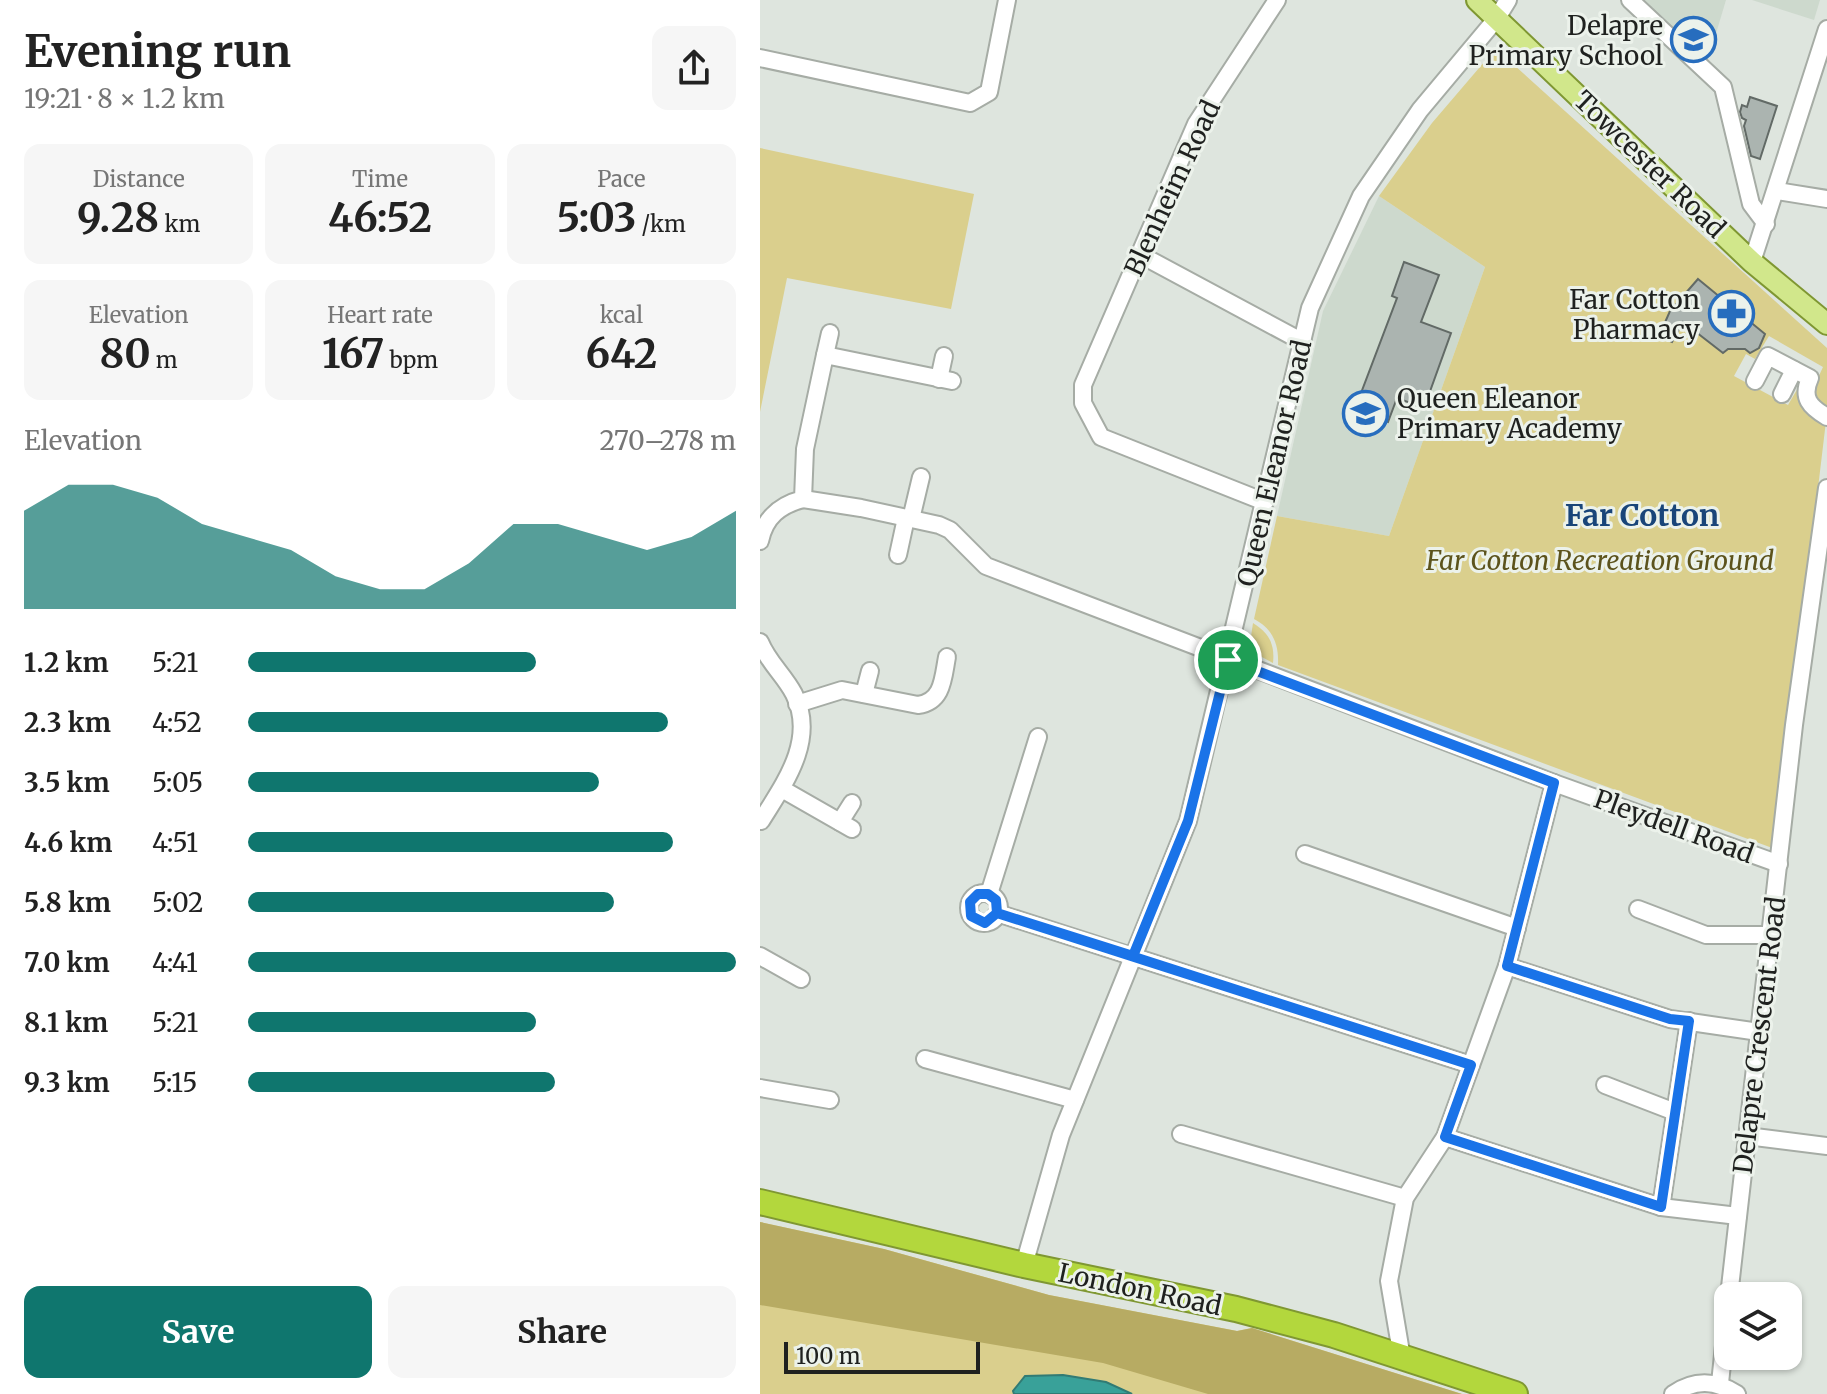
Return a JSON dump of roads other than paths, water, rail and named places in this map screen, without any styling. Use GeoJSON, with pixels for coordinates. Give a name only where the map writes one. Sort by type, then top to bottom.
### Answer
{"type":"FeatureCollection","features":[{"type":"Feature","properties":{"kind":"highway","name":"London Road"},"geometry":{"type":"LineString","coordinates":[[760,1202],[1024,1265],[1236,1309],[1515,1394]]}},
{"type":"Feature","properties":{"kind":"main road","name":"Towcester Road"},"geometry":{"type":"LineString","coordinates":[[1477,0],[1752,262],[1827,324]]}},
{"type":"Feature","properties":{"kind":"street"},"geometry":{"type":"LineString","coordinates":[[760,58],[970,103],[989,92],[1007,0]]}},
{"type":"Feature","properties":{"kind":"street","name":"Blenheim Road"},"geometry":{"type":"LineString","coordinates":[[1265,502],[1101,437],[1083,403],[1083,385],[1196,124],[1277,0]]}},
{"type":"Feature","properties":{"kind":"street","name":"Queen Eleanor Road"},"geometry":{"type":"LineString","coordinates":[[1024,1265],[1061,1135],[1188,821],[1310,308],[1361,196],[1420,110],[1497,18],[1508,0]]}},
{"type":"Feature","properties":{"kind":"street"},"geometry":{"type":"LineString","coordinates":[[1630,0],[1723,87],[1751,204],[1766,224]]}},
{"type":"Feature","properties":{"kind":"street"},"geometry":{"type":"LineString","coordinates":[[1752,262],[1827,29]]}},
{"type":"Feature","properties":{"kind":"street"},"geometry":{"type":"LineString","coordinates":[[1777,191],[1827,199]]}},
{"type":"Feature","properties":{"kind":"street"},"geometry":{"type":"LineString","coordinates":[[1139,254],[1303,342]]}},
{"type":"Feature","properties":{"kind":"street"},"geometry":{"type":"LineString","coordinates":[[803,499],[805,449],[830,333]]}},
{"type":"Feature","properties":{"kind":"street"},"geometry":{"type":"LineString","coordinates":[[825,355],[946,380],[944,356]]}},
{"type":"Feature","properties":{"kind":"street"},"geometry":{"type":"LineString","coordinates":[[1755,381],[1768,356],[1810,378],[1806,397],[1811,408],[1827,417]]}},
{"type":"Feature","properties":{"kind":"street"},"geometry":{"type":"LineString","coordinates":[[1782,394],[1794,370]]}},
{"type":"Feature","properties":{"kind":"street"},"geometry":{"type":"LineString","coordinates":[[898,555],[921,477]]}},
{"type":"Feature","properties":{"kind":"street","name":"Delapre Crescent Road"},"geometry":{"type":"LineString","coordinates":[[1731,1282],[1827,488]]}},
{"type":"Feature","properties":{"kind":"street"},"geometry":{"type":"LineString","coordinates":[[760,541],[768,520],[777,510],[803,499],[908,518]]}},
{"type":"Feature","properties":{"kind":"street","name":"Pleydell Road"},"geometry":{"type":"LineString","coordinates":[[908,518],[950,530],[986,566],[1554,783],[1779,864]]}},
{"type":"Feature","properties":{"kind":"street"},"geometry":{"type":"LineString","coordinates":[[760,642],[797,704],[802,724],[797,758],[761,821]]}},
{"type":"Feature","properties":{"kind":"street"},"geometry":{"type":"LineString","coordinates":[[797,704],[842,690],[918,705],[928,704],[938,696],[947,657]]}},
{"type":"Feature","properties":{"kind":"street"},"geometry":{"type":"LineString","coordinates":[[870,671],[871,695]]}},
{"type":"Feature","properties":{"kind":"street"},"geometry":{"type":"LineString","coordinates":[[989,894],[1038,737]]}},
{"type":"Feature","properties":{"kind":"street"},"geometry":{"type":"LineString","coordinates":[[1402,1358],[1389,1281],[1405,1198],[1445,1137],[1507,966],[1554,783]]}},
{"type":"Feature","properties":{"kind":"street"},"geometry":{"type":"LineString","coordinates":[[782,789],[846,825],[852,803]]}},
{"type":"Feature","properties":{"kind":"street"},"geometry":{"type":"LineString","coordinates":[[1305,854],[1517,928]]}},
{"type":"Feature","properties":{"kind":"street"},"geometry":{"type":"LineString","coordinates":[[989,894],[996,900],[997,913]]}},
{"type":"Feature","properties":{"kind":"street"},"geometry":{"type":"LineString","coordinates":[[989,894],[973,897],[969,906],[971,916],[985,923],[997,913]]}},
{"type":"Feature","properties":{"kind":"street"},"geometry":{"type":"LineString","coordinates":[[1638,909],[1706,935],[1771,935]]}},
{"type":"Feature","properties":{"kind":"street"},"geometry":{"type":"LineString","coordinates":[[997,913],[1471,1065]]}},
{"type":"Feature","properties":{"kind":"street"},"geometry":{"type":"LineString","coordinates":[[760,956],[801,979]]}},
{"type":"Feature","properties":{"kind":"street"},"geometry":{"type":"LineString","coordinates":[[1507,966],[1670,1019],[1759,1032]]}},
{"type":"Feature","properties":{"kind":"street"},"geometry":{"type":"LineString","coordinates":[[1661,1207],[1689,1021]]}},
{"type":"Feature","properties":{"kind":"street"},"geometry":{"type":"LineString","coordinates":[[925,1059],[1075,1100]]}},
{"type":"Feature","properties":{"kind":"street"},"geometry":{"type":"LineString","coordinates":[[1605,1085],[1675,1112]]}},
{"type":"Feature","properties":{"kind":"street"},"geometry":{"type":"LineString","coordinates":[[760,1088],[830,1100]]}},
{"type":"Feature","properties":{"kind":"street"},"geometry":{"type":"LineString","coordinates":[[1181,1134],[1405,1198]]}},
{"type":"Feature","properties":{"kind":"street"},"geometry":{"type":"LineString","coordinates":[[1747,1136],[1827,1146]]}},
{"type":"Feature","properties":{"kind":"street"},"geometry":{"type":"LineString","coordinates":[[1445,1137],[1661,1207],[1738,1216]]}},
{"type":"Feature","properties":{"kind":"street"},"geometry":{"type":"LineString","coordinates":[[1720,1383],[1721,1370]]}},
{"type":"Feature","properties":{"kind":"street"},"geometry":{"type":"LineString","coordinates":[[1673,1394],[1697,1383],[1720,1383],[1737,1394]]}},
{"type":"Feature","properties":{"kind":"water"},"geometry":{"type":"Polygon","coordinates":[[[1063,1375],[1106,1382],[1132,1394],[1014,1394],[1013,1391],[1025,1376],[1063,1375]]]}},
{"type":"Feature","properties":{"kind":"place","name":"Delapre Primary School"},"geometry":{"type":"Point","coordinates":[1694,40]}},
{"type":"Feature","properties":{"kind":"place","name":"Far Cotton Pharmacy"},"geometry":{"type":"Point","coordinates":[1731,314]}},
{"type":"Feature","properties":{"kind":"place","name":"Queen Eleanor Primary Academy"},"geometry":{"type":"Point","coordinates":[1366,413]}},
{"type":"Feature","properties":{"kind":"district","name":"Far Cotton"},"geometry":{"type":"Point","coordinates":[1642,515]}},
{"type":"Feature","properties":{"kind":"park label","name":"Far Cotton Recreation Ground"},"geometry":{"type":"Point","coordinates":[1600,560]}}]}
